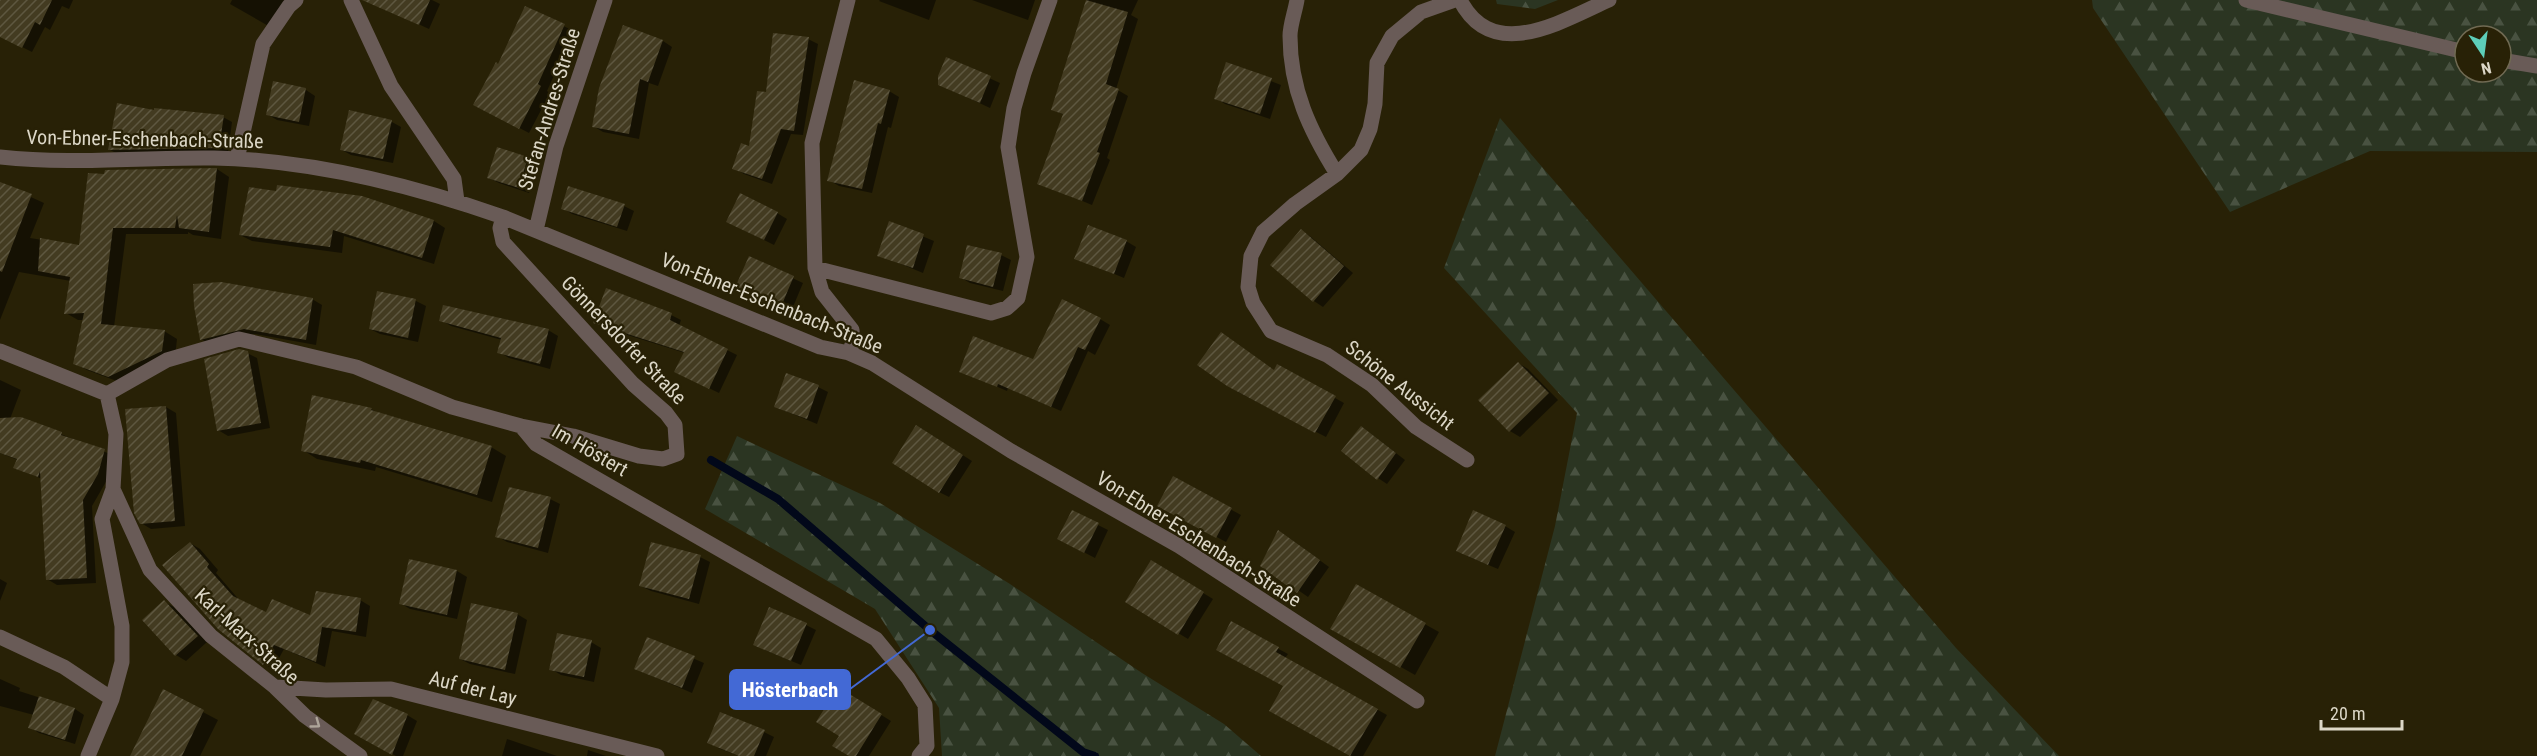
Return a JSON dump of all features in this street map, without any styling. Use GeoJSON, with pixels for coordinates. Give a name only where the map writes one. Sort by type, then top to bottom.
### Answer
{"type":"FeatureCollection","features":[{"type":"Feature","properties":{"kind":"street"},"geometry":{"type":"LineString","coordinates":[[237,159],[263,44],[289,6],[296,0]]}},
{"type":"Feature","properties":{"kind":"street"},"geometry":{"type":"LineString","coordinates":[[351,0],[391,86],[454,178],[457,201]]}},
{"type":"Feature","properties":{"kind":"street","name":"Stefan-Andres-Straße"},"geometry":{"type":"LineString","coordinates":[[536,230],[556,147],[605,0]]}},
{"type":"Feature","properties":{"kind":"street"},"geometry":{"type":"LineString","coordinates":[[848,0],[812,143],[814,268],[822,292],[852,330],[853,342],[849,353]]}},
{"type":"Feature","properties":{"kind":"street"},"geometry":{"type":"LineString","coordinates":[[814,268],[991,313],[1007,308],[1018,298],[1027,257],[1008,147],[1014,108],[1050,0]]}},
{"type":"Feature","properties":{"kind":"street"},"geometry":{"type":"LineString","coordinates":[[1297,0],[1290,35],[1295,89],[1318,143],[1337,174]]}},
{"type":"Feature","properties":{"kind":"street","name":"Schöne Aussicht"},"geometry":{"type":"LineString","coordinates":[[1455,0],[1421,12],[1392,36],[1377,63],[1375,104],[1370,129],[1361,150],[1337,174],[1295,204],[1263,232],[1251,256],[1248,287],[1253,303],[1271,331],[1336,361],[1372,385],[1416,428],[1467,460]]}},
{"type":"Feature","properties":{"kind":"street"},"geometry":{"type":"LineString","coordinates":[[1460,0],[1467,14],[1480,27],[1496,34],[1513,35],[1556,23],[1610,0]]}},
{"type":"Feature","properties":{"kind":"street"},"geometry":{"type":"LineString","coordinates":[[2246,0],[2453,49]]}},
{"type":"Feature","properties":{"kind":"street"},"geometry":{"type":"LineString","coordinates":[[2513,62],[2537,66]]}},
{"type":"Feature","properties":{"kind":"street","name":"Von-Ebner-Eschenbach-Straße"},"geometry":{"type":"LineString","coordinates":[[0,157],[97,160],[237,159],[326,169],[379,180],[457,201],[503,217],[820,347],[849,353],[872,363],[1011,451],[1179,546],[1417,701]]}},
{"type":"Feature","properties":{"kind":"street","name":"Gönnersdorfer Straße"},"geometry":{"type":"LineString","coordinates":[[503,217],[500,228],[503,242],[633,384],[666,413],[675,425],[677,454],[663,459],[639,456],[573,436],[521,426]]}},
{"type":"Feature","properties":{"kind":"street"},"geometry":{"type":"LineString","coordinates":[[0,351],[107,394],[167,360],[239,339],[356,367],[452,407],[521,426]]}},
{"type":"Feature","properties":{"kind":"street","name":"Karl-Marx-Straße"},"geometry":{"type":"LineString","coordinates":[[107,394],[116,434],[113,489],[150,570],[211,636],[275,687],[305,716],[360,756]]}},
{"type":"Feature","properties":{"kind":"street","name":"Im Höstert"},"geometry":{"type":"LineString","coordinates":[[521,426],[536,444],[876,639],[908,678],[925,705],[927,746],[919,756]]}},
{"type":"Feature","properties":{"kind":"street"},"geometry":{"type":"LineString","coordinates":[[88,756],[112,699],[122,662],[122,626],[102,519],[113,489]]}},
{"type":"Feature","properties":{"kind":"street"},"geometry":{"type":"LineString","coordinates":[[0,637],[64,667],[112,699]]}},
{"type":"Feature","properties":{"kind":"street","name":"Auf der Lay"},"geometry":{"type":"LineString","coordinates":[[275,687],[326,690],[391,689],[657,756]]}},
{"type":"Feature","properties":{"kind":"green space"},"geometry":{"type":"Polygon","coordinates":[[[1496,0],[1558,0],[1535,9],[1497,4],[1496,0]]]}},
{"type":"Feature","properties":{"kind":"green space"},"geometry":{"type":"Polygon","coordinates":[[[2092,0],[2537,0],[2537,152],[2370,151],[2230,212],[2093,8],[2092,0]]]}},
{"type":"Feature","properties":{"kind":"green space"},"geometry":{"type":"Polygon","coordinates":[[[1500,118],[1956,648],[2059,756],[1495,756],[1555,526],[1577,413],[1444,268],[1500,118]]]}},
{"type":"Feature","properties":{"kind":"green space"},"geometry":{"type":"Polygon","coordinates":[[[737,436],[880,503],[1010,584],[1142,673],[1224,724],[1261,756],[942,756],[939,708],[875,609],[705,509],[737,436]]]}},
{"type":"Feature","properties":{"kind":"building"},"geometry":{"type":"Polygon","coordinates":[[[0,0],[52,0],[40,25],[35,22],[22,48],[0,37],[0,0]]]}},
{"type":"Feature","properties":{"kind":"building"},"geometry":{"type":"Polygon","coordinates":[[[362,0],[430,0],[419,25],[362,0]]]}},
{"type":"Feature","properties":{"kind":"building"},"geometry":{"type":"Polygon","coordinates":[[[1086,0],[1128,12],[1106,84],[1119,89],[1097,152],[1100,153],[1082,201],[1037,184],[1063,114],[1051,110],[1086,0]]]}},
{"type":"Feature","properties":{"kind":"building"},"geometry":{"type":"Polygon","coordinates":[[[525,6],[565,24],[538,84],[541,86],[519,129],[473,105],[496,62],[498,64],[525,6]]]}},
{"type":"Feature","properties":{"kind":"building"},"geometry":{"type":"Polygon","coordinates":[[[623,25],[663,40],[648,82],[640,79],[629,134],[592,127],[599,88],[623,25]]]}},
{"type":"Feature","properties":{"kind":"building"},"geometry":{"type":"Polygon","coordinates":[[[773,33],[809,37],[794,131],[781,129],[762,179],[732,169],[741,143],[749,146],[757,91],[766,92],[773,33]]]}},
{"type":"Feature","properties":{"kind":"building"},"geometry":{"type":"Polygon","coordinates":[[[946,57],[991,76],[980,103],[938,85],[938,76],[946,57]]]}},
{"type":"Feature","properties":{"kind":"building"},"geometry":{"type":"Polygon","coordinates":[[[1226,62],[1272,78],[1260,114],[1214,99],[1226,62]]]}},
{"type":"Feature","properties":{"kind":"building"},"geometry":{"type":"Polygon","coordinates":[[[854,80],[890,90],[881,124],[878,123],[862,189],[827,181],[854,80]]]}},
{"type":"Feature","properties":{"kind":"building"},"geometry":{"type":"Polygon","coordinates":[[[273,81],[306,88],[299,122],[266,115],[273,81]]]}},
{"type":"Feature","properties":{"kind":"building"},"geometry":{"type":"Polygon","coordinates":[[[117,103],[154,110],[154,108],[224,115],[219,148],[108,150],[117,103]]]}},
{"type":"Feature","properties":{"kind":"building"},"geometry":{"type":"Polygon","coordinates":[[[349,110],[392,120],[383,159],[340,150],[349,110]]]}},
{"type":"Feature","properties":{"kind":"building"},"geometry":{"type":"Polygon","coordinates":[[[497,147],[528,157],[519,188],[487,178],[497,147]]]}},
{"type":"Feature","properties":{"kind":"building"},"geometry":{"type":"Polygon","coordinates":[[[217,168],[209,232],[179,228],[177,215],[175,228],[113,228],[101,324],[165,330],[162,351],[108,377],[73,364],[84,313],[64,314],[70,277],[38,271],[40,238],[79,245],[88,173],[104,174],[105,170],[217,168]]]}},
{"type":"Feature","properties":{"kind":"building"},"geometry":{"type":"Polygon","coordinates":[[[0,182],[32,194],[2,272],[0,271],[0,182]]]}},
{"type":"Feature","properties":{"kind":"building"},"geometry":{"type":"Polygon","coordinates":[[[277,185],[362,196],[434,220],[422,258],[333,230],[330,247],[239,235],[249,187],[276,191],[277,185]]]}},
{"type":"Feature","properties":{"kind":"building"},"geometry":{"type":"Polygon","coordinates":[[[568,186],[625,204],[617,227],[561,209],[568,186]]]}},
{"type":"Feature","properties":{"kind":"building"},"geometry":{"type":"Polygon","coordinates":[[[740,193],[778,212],[764,240],[726,222],[740,193]]]}},
{"type":"Feature","properties":{"kind":"building"},"geometry":{"type":"Polygon","coordinates":[[[889,221],[924,234],[913,268],[877,256],[889,221]]]}},
{"type":"Feature","properties":{"kind":"building"},"geometry":{"type":"Polygon","coordinates":[[[1088,225],[1127,240],[1114,274],[1074,259],[1088,225]]]}},
{"type":"Feature","properties":{"kind":"building"},"geometry":{"type":"Polygon","coordinates":[[[1301,229],[1344,266],[1313,302],[1270,265],[1301,229]]]}},
{"type":"Feature","properties":{"kind":"building"},"geometry":{"type":"Polygon","coordinates":[[[967,245],[1002,253],[993,287],[959,278],[967,245]]]}},
{"type":"Feature","properties":{"kind":"building"},"geometry":{"type":"Polygon","coordinates":[[[749,256],[794,276],[780,309],[734,290],[749,256]]]}},
{"type":"Feature","properties":{"kind":"building"},"geometry":{"type":"Polygon","coordinates":[[[221,282],[313,298],[306,340],[244,329],[200,340],[193,284],[221,282]]]}},
{"type":"Feature","properties":{"kind":"building"},"geometry":{"type":"Polygon","coordinates":[[[606,288],[672,313],[670,320],[728,349],[709,389],[674,372],[684,352],[593,323],[606,288]]]}},
{"type":"Feature","properties":{"kind":"building"},"geometry":{"type":"Polygon","coordinates":[[[377,291],[416,299],[408,338],[369,329],[377,291]]]}},
{"type":"Feature","properties":{"kind":"building"},"geometry":{"type":"Polygon","coordinates":[[[1062,299],[1101,318],[1085,350],[1078,347],[1051,407],[998,384],[997,387],[959,372],[973,336],[1033,359],[1062,299]]]}},
{"type":"Feature","properties":{"kind":"building"},"geometry":{"type":"Polygon","coordinates":[[[443,305],[549,329],[540,364],[497,353],[501,338],[439,321],[443,305]]]}},
{"type":"Feature","properties":{"kind":"building"},"geometry":{"type":"Polygon","coordinates":[[[1221,332],[1274,370],[1277,364],[1336,396],[1315,433],[1227,386],[1197,365],[1221,332]]]}},
{"type":"Feature","properties":{"kind":"building"},"geometry":{"type":"Polygon","coordinates":[[[239,349],[248,351],[261,423],[217,431],[204,359],[239,349]]]}},
{"type":"Feature","properties":{"kind":"building"},"geometry":{"type":"Polygon","coordinates":[[[1518,362],[1549,393],[1509,432],[1478,400],[1518,362]]]}},
{"type":"Feature","properties":{"kind":"building"},"geometry":{"type":"Polygon","coordinates":[[[786,373],[819,385],[807,419],[774,407],[786,373]]]}},
{"type":"Feature","properties":{"kind":"building"},"geometry":{"type":"Polygon","coordinates":[[[312,395],[372,408],[371,410],[492,446],[477,495],[361,460],[360,463],[301,451],[312,395]]]}},
{"type":"Feature","properties":{"kind":"building"},"geometry":{"type":"Polygon","coordinates":[[[166,406],[175,521],[140,524],[134,513],[125,409],[166,406]]]}},
{"type":"Feature","properties":{"kind":"building"},"geometry":{"type":"Polygon","coordinates":[[[21,417],[62,432],[61,435],[105,449],[98,474],[83,500],[87,578],[46,580],[40,471],[38,477],[13,468],[17,459],[0,453],[0,418],[21,417]]]}},
{"type":"Feature","properties":{"kind":"building"},"geometry":{"type":"Polygon","coordinates":[[[916,425],[963,455],[939,493],[892,463],[916,425]]]}},
{"type":"Feature","properties":{"kind":"building"},"geometry":{"type":"Polygon","coordinates":[[[1361,426],[1396,453],[1377,480],[1341,451],[1361,426]]]}},
{"type":"Feature","properties":{"kind":"building"},"geometry":{"type":"Polygon","coordinates":[[[1173,476],[1232,508],[1216,538],[1157,506],[1173,476]]]}},
{"type":"Feature","properties":{"kind":"building"},"geometry":{"type":"Polygon","coordinates":[[[509,487],[551,497],[538,548],[495,537],[509,487]]]}},
{"type":"Feature","properties":{"kind":"building"},"geometry":{"type":"Polygon","coordinates":[[[1072,510],[1099,523],[1084,553],[1057,539],[1072,510]]]}},
{"type":"Feature","properties":{"kind":"building"},"geometry":{"type":"Polygon","coordinates":[[[1473,510],[1506,525],[1488,565],[1456,551],[1473,510]]]}},
{"type":"Feature","properties":{"kind":"building"},"geometry":{"type":"Polygon","coordinates":[[[1278,530],[1320,560],[1297,593],[1260,566],[1278,530]]]}},
{"type":"Feature","properties":{"kind":"building"},"geometry":{"type":"Polygon","coordinates":[[[190,542],[209,564],[207,567],[233,596],[266,612],[272,599],[310,615],[316,591],[361,598],[356,632],[322,627],[316,662],[274,645],[263,665],[218,629],[162,565],[190,542]]]}},
{"type":"Feature","properties":{"kind":"building"},"geometry":{"type":"Polygon","coordinates":[[[651,542],[701,555],[689,599],[639,586],[651,542]]]}},
{"type":"Feature","properties":{"kind":"building"},"geometry":{"type":"Polygon","coordinates":[[[409,559],[457,570],[447,615],[399,604],[409,559]]]}},
{"type":"Feature","properties":{"kind":"building"},"geometry":{"type":"Polygon","coordinates":[[[1151,560],[1204,592],[1178,635],[1125,602],[1151,560]]]}},
{"type":"Feature","properties":{"kind":"building"},"geometry":{"type":"Polygon","coordinates":[[[1356,584],[1426,623],[1400,668],[1330,629],[1356,584]]]}},
{"type":"Feature","properties":{"kind":"building"},"geometry":{"type":"Polygon","coordinates":[[[164,600],[198,636],[175,656],[142,620],[164,600]]]}},
{"type":"Feature","properties":{"kind":"building"},"geometry":{"type":"Polygon","coordinates":[[[471,603],[518,613],[505,670],[459,659],[471,603]]]}},
{"type":"Feature","properties":{"kind":"building"},"geometry":{"type":"Polygon","coordinates":[[[769,607],[807,623],[791,661],[753,645],[769,607]]]}},
{"type":"Feature","properties":{"kind":"building"},"geometry":{"type":"Polygon","coordinates":[[[1231,621],[1279,647],[1276,652],[1378,709],[1350,756],[1269,711],[1283,686],[1216,650],[1231,621]]]}},
{"type":"Feature","properties":{"kind":"building"},"geometry":{"type":"Polygon","coordinates":[[[557,633],[592,640],[584,677],[549,670],[557,633]]]}},
{"type":"Feature","properties":{"kind":"building"},"geometry":{"type":"Polygon","coordinates":[[[647,637],[695,656],[682,688],[634,669],[647,637]]]}},
{"type":"Feature","properties":{"kind":"building"},"geometry":{"type":"Polygon","coordinates":[[[838,687],[882,714],[856,756],[849,756],[832,746],[839,736],[816,722],[838,687]]]}},
{"type":"Feature","properties":{"kind":"building"},"geometry":{"type":"Polygon","coordinates":[[[163,689],[204,710],[182,756],[130,756],[163,689]]]}},
{"type":"Feature","properties":{"kind":"building"},"geometry":{"type":"Polygon","coordinates":[[[39,696],[75,708],[65,740],[28,728],[39,696]]]}},
{"type":"Feature","properties":{"kind":"building"},"geometry":{"type":"Polygon","coordinates":[[[373,699],[408,714],[392,755],[354,734],[373,699]]]}},
{"type":"Feature","properties":{"kind":"building"},"geometry":{"type":"Polygon","coordinates":[[[720,712],[765,730],[754,756],[739,756],[707,743],[720,712]]]}},
{"type":"Feature","properties":{"kind":"waterway"},"geometry":{"type":"LineString","coordinates":[[711,460],[778,499],[930,630],[1083,752],[1095,756]]}},
{"type":"Feature","properties":{"kind":"place","name":"Hösterbach"},"geometry":{"type":"Point","coordinates":[930,630]}}]}
